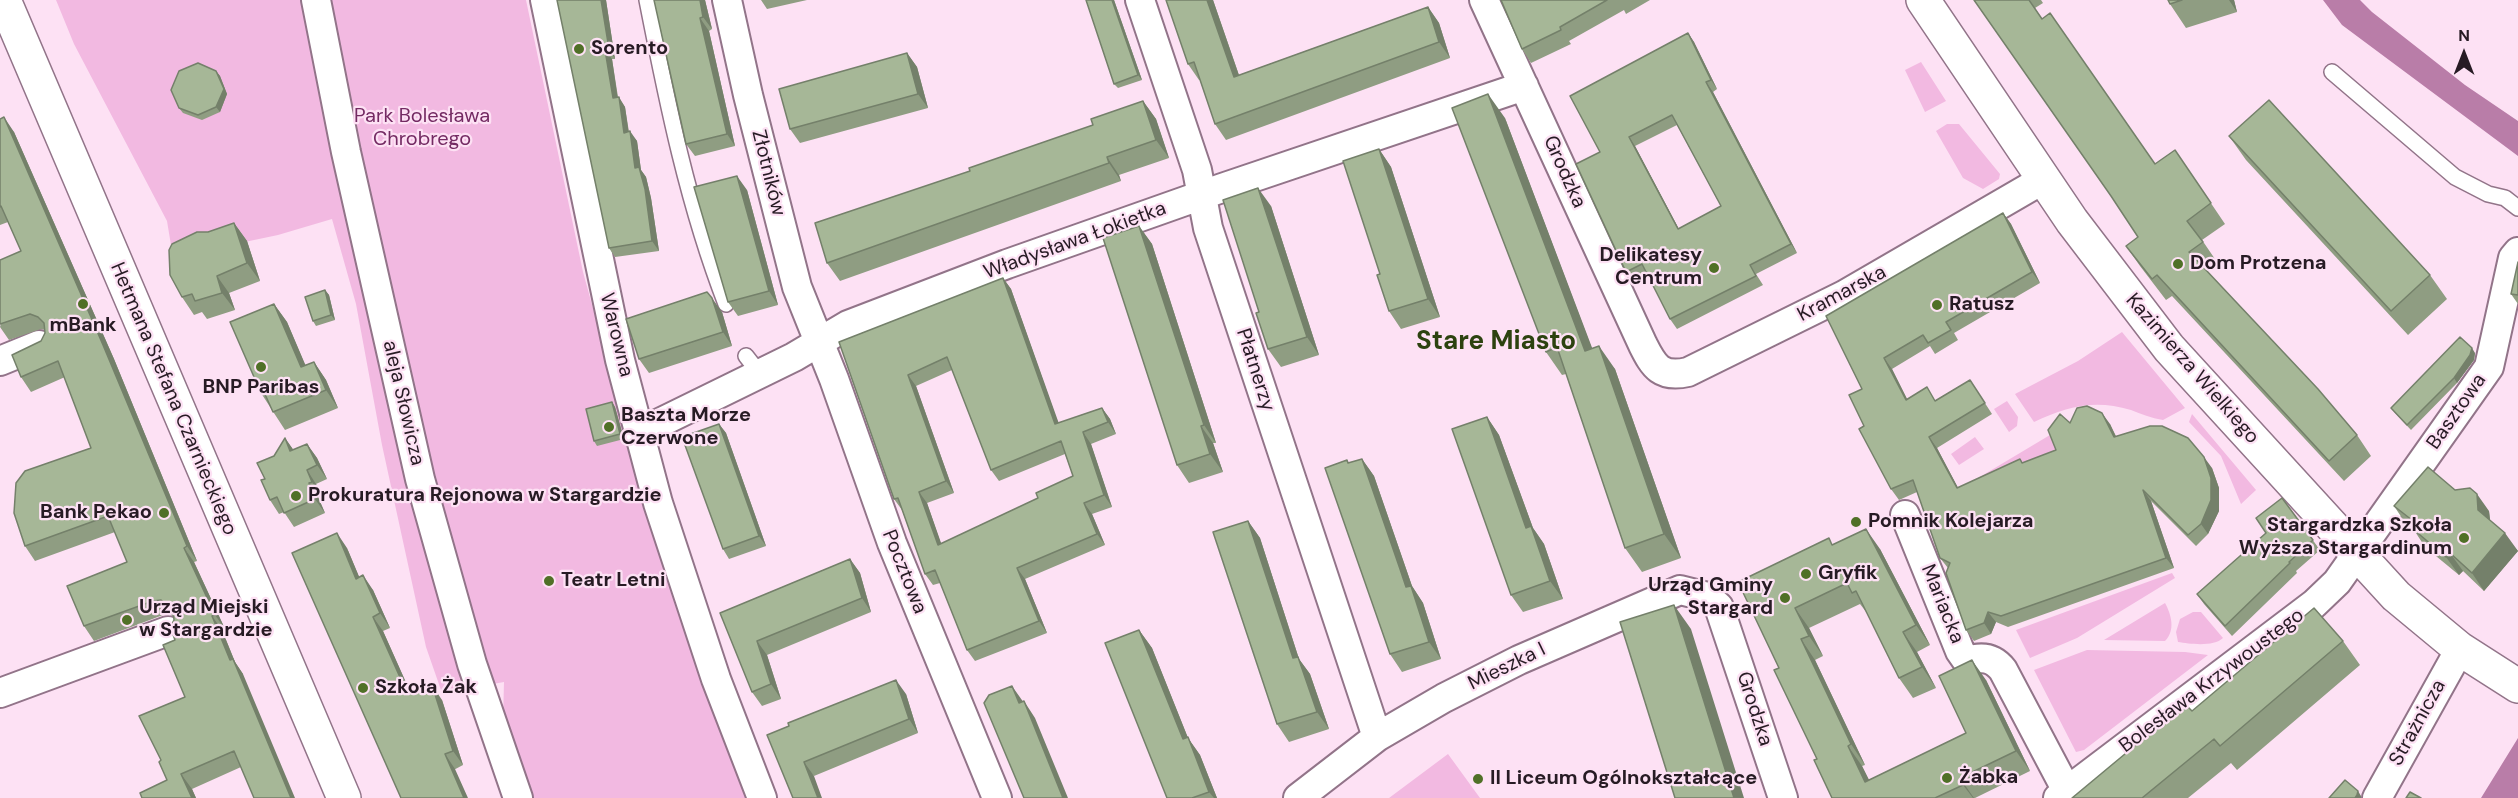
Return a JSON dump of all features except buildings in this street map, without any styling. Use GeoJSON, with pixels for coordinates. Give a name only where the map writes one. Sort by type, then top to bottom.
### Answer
{"type":"FeatureCollection","features":[{"type":"Feature","properties":{"kind":"street","name":"Hetmana Stefana Czarnieckiego"},"geometry":{"type":"LineString","coordinates":[[4,0],[344,798]]}},
{"type":"Feature","properties":{"kind":"street","name":"aleja Słowicza"},"geometry":{"type":"LineString","coordinates":[[316,0],[346,152],[420,479],[472,664],[518,798]]}},
{"type":"Feature","properties":{"kind":"street","name":"Warowna"},"geometry":{"type":"LineString","coordinates":[[545,0],[620,360],[641,432],[658,503],[716,679],[762,798]]}},
{"type":"Feature","properties":{"kind":"street","name":"Złotników"},"geometry":{"type":"LineString","coordinates":[[727,0],[748,94],[797,287],[818,344]]}},
{"type":"Feature","properties":{"kind":"street","name":"Płatnerzy"},"geometry":{"type":"LineString","coordinates":[[1140,0],[1197,170],[1201,196],[1244,338],[1377,737]]}},
{"type":"Feature","properties":{"kind":"street","name":"Grodzka"},"geometry":{"type":"LineString","coordinates":[[1484,0],[1643,345]]}},
{"type":"Feature","properties":{"kind":"street","name":"Kazimierza Wielkiego"},"geometry":{"type":"LineString","coordinates":[[1923,0],[2072,222],[2169,348],[2396,596],[2460,649],[2510,681]]}},
{"type":"Feature","properties":{"kind":"street","name":"Władysława Łokietka"},"geometry":{"type":"LineString","coordinates":[[641,432],[753,365],[818,344],[848,325],[1007,264],[1524,86]]}},
{"type":"Feature","properties":{"kind":"street","name":"Kramarska"},"geometry":{"type":"LineString","coordinates":[[1643,345],[1654,366],[1668,373],[1688,372],[1844,296],[2044,179]]}},
{"type":"Feature","properties":{"kind":"street","name":"Basztowa"},"geometry":{"type":"LineString","coordinates":[[2357,555],[2488,367],[2514,258],[2518,252]]}},
{"type":"Feature","properties":{"kind":"street","name":"Pocztowa"},"geometry":{"type":"LineString","coordinates":[[818,344],[834,379],[891,543],[997,798]]}},
{"type":"Feature","properties":{"kind":"street"},"geometry":{"type":"LineString","coordinates":[[0,360],[39,345]]}},
{"type":"Feature","properties":{"kind":"street","name":"Mariacka"},"geometry":{"type":"LineString","coordinates":[[1905,515],[1960,651],[1967,661],[1977,658],[1989,659],[1997,662],[2003,669],[2063,794]]}},
{"type":"Feature","properties":{"kind":"street","name":"Bolesława Krzywoustego"},"geometry":{"type":"LineString","coordinates":[[2063,794],[2314,604],[2337,582],[2357,555]]}},
{"type":"Feature","properties":{"kind":"street","name":"Mieszka I"},"geometry":{"type":"LineString","coordinates":[[1298,798],[1377,737],[1444,698],[1519,660],[1680,590],[1708,597],[1719,607],[1725,619]]}},
{"type":"Feature","properties":{"kind":"street","name":"Grodzka"},"geometry":{"type":"LineString","coordinates":[[1725,619],[1783,798]]}},
{"type":"Feature","properties":{"kind":"street"},"geometry":{"type":"LineString","coordinates":[[0,693],[168,631]]}},
{"type":"Feature","properties":{"kind":"street","name":"Strażnicza"},"geometry":{"type":"LineString","coordinates":[[2377,798],[2460,649]]}},
{"type":"Feature","properties":{"kind":"lane"},"geometry":{"type":"LineString","coordinates":[[647,0],[683,165],[713,270],[726,304]]}},
{"type":"Feature","properties":{"kind":"lane"},"geometry":{"type":"LineString","coordinates":[[2332,72],[2455,177],[2488,194],[2505,198],[2518,208]]}},
{"type":"Feature","properties":{"kind":"green space","name":"Park Bolesława Chrobrego"},"geometry":{"type":"Polygon","coordinates":[[[56,0],[526,0],[583,272],[621,410],[750,798],[501,798],[504,682],[442,693],[426,647],[382,445],[356,304],[332,219],[278,235],[173,257],[167,221],[74,44],[56,0]]]}},
{"type":"Feature","properties":{"kind":"green space"},"geometry":{"type":"Polygon","coordinates":[[[1921,62],[1946,101],[1925,112],[1905,70],[1921,62]]]}},
{"type":"Feature","properties":{"kind":"green space"},"geometry":{"type":"Polygon","coordinates":[[[1947,124],[1959,124],[2000,174],[1999,179],[1983,189],[1963,178],[1936,131],[1947,124]]]}},
{"type":"Feature","properties":{"kind":"green space"},"geometry":{"type":"Polygon","coordinates":[[[2122,332],[2185,408],[2163,420],[2118,407],[2081,406],[2034,422],[2015,394],[2078,361],[2122,332]]]}},
{"type":"Feature","properties":{"kind":"green space"},"geometry":{"type":"Polygon","coordinates":[[[2007,401],[2018,417],[2017,426],[2009,432],[1994,409],[2007,401]]]}},
{"type":"Feature","properties":{"kind":"green space"},"geometry":{"type":"Polygon","coordinates":[[[2192,414],[2256,490],[2241,504],[2221,456],[2189,422],[2192,414]]]}},
{"type":"Feature","properties":{"kind":"green space"},"geometry":{"type":"Polygon","coordinates":[[[2050,435],[2056,441],[2059,454],[1963,487],[2050,435]]]}},
{"type":"Feature","properties":{"kind":"green space"},"geometry":{"type":"Polygon","coordinates":[[[1975,437],[1984,449],[1959,465],[1951,454],[1975,437]]]}},
{"type":"Feature","properties":{"kind":"green space"},"geometry":{"type":"Polygon","coordinates":[[[2172,573],[2175,578],[2077,638],[2030,658],[2016,630],[2172,573]]]}},
{"type":"Feature","properties":{"kind":"green space"},"geometry":{"type":"Polygon","coordinates":[[[2165,603],[2171,617],[2171,627],[2165,641],[2104,640],[2165,603]]]}},
{"type":"Feature","properties":{"kind":"green space"},"geometry":{"type":"Polygon","coordinates":[[[2193,612],[2201,612],[2223,638],[2208,644],[2178,642],[2176,632],[2180,619],[2193,612]]]}},
{"type":"Feature","properties":{"kind":"green space"},"geometry":{"type":"Polygon","coordinates":[[[2087,650],[2185,652],[2208,655],[2084,750],[2076,752],[2034,670],[2087,650]]]}},
{"type":"Feature","properties":{"kind":"green space"},"geometry":{"type":"Polygon","coordinates":[[[1448,754],[1480,798],[1389,798],[1448,754]]]}},
{"type":"Feature","properties":{"kind":"shaded area"},"geometry":{"type":"Polygon","coordinates":[[[2323,0],[2360,0],[2465,85],[2518,121],[2518,156],[2342,25],[2323,0]]]}},
{"type":"Feature","properties":{"kind":"shaded area"},"geometry":{"type":"Polygon","coordinates":[[[2518,738],[2518,798],[2481,798],[2518,738]]]}},
{"type":"Feature","properties":{"kind":"place","name":"Sorento"},"geometry":{"type":"Point","coordinates":[579,49]}},
{"type":"Feature","properties":{"kind":"place","name":"Dom Protzena"},"geometry":{"type":"Point","coordinates":[2178,264]}},
{"type":"Feature","properties":{"kind":"place","name":"Delikatesy Centrum"},"geometry":{"type":"Point","coordinates":[1714,268]}},
{"type":"Feature","properties":{"kind":"place","name":"mBank"},"geometry":{"type":"Point","coordinates":[83,304]}},
{"type":"Feature","properties":{"kind":"place","name":"Ratusz"},"geometry":{"type":"Point","coordinates":[1937,305]}},
{"type":"Feature","properties":{"kind":"place","name":"BNP Paribas"},"geometry":{"type":"Point","coordinates":[261,367]}},
{"type":"Feature","properties":{"kind":"place","name":"Baszta Morze Czerwone"},"geometry":{"type":"Point","coordinates":[609,427]}},
{"type":"Feature","properties":{"kind":"place","name":"Prokuratura Rejonowa w Stargardzie"},"geometry":{"type":"Point","coordinates":[296,496]}},
{"type":"Feature","properties":{"kind":"place","name":"Bank Pekao"},"geometry":{"type":"Point","coordinates":[164,513]}},
{"type":"Feature","properties":{"kind":"place","name":"Pomnik Kolejarza"},"geometry":{"type":"Point","coordinates":[1856,522]}},
{"type":"Feature","properties":{"kind":"place","name":"Stargardzka Szkoła Wyższa Stargardinum"},"geometry":{"type":"Point","coordinates":[2464,538]}},
{"type":"Feature","properties":{"kind":"place","name":"Gryfik"},"geometry":{"type":"Point","coordinates":[1806,574]}},
{"type":"Feature","properties":{"kind":"place","name":"Teatr Letni"},"geometry":{"type":"Point","coordinates":[549,581]}},
{"type":"Feature","properties":{"kind":"place","name":"Urząd Gminy Stargard"},"geometry":{"type":"Point","coordinates":[1785,598]}},
{"type":"Feature","properties":{"kind":"place","name":"Urząd Miejski w Stargardzie"},"geometry":{"type":"Point","coordinates":[127,620]}},
{"type":"Feature","properties":{"kind":"place","name":"Szkoła Żak"},"geometry":{"type":"Point","coordinates":[363,688]}},
{"type":"Feature","properties":{"kind":"place","name":"Żabka"},"geometry":{"type":"Point","coordinates":[1947,778]}},
{"type":"Feature","properties":{"kind":"place","name":"II Liceum Ogólnokształcące"},"geometry":{"type":"Point","coordinates":[1478,779]}},
{"type":"Feature","properties":{"kind":"district","name":"Stare Miasto"},"geometry":{"type":"Point","coordinates":[1496,342]}}]}
